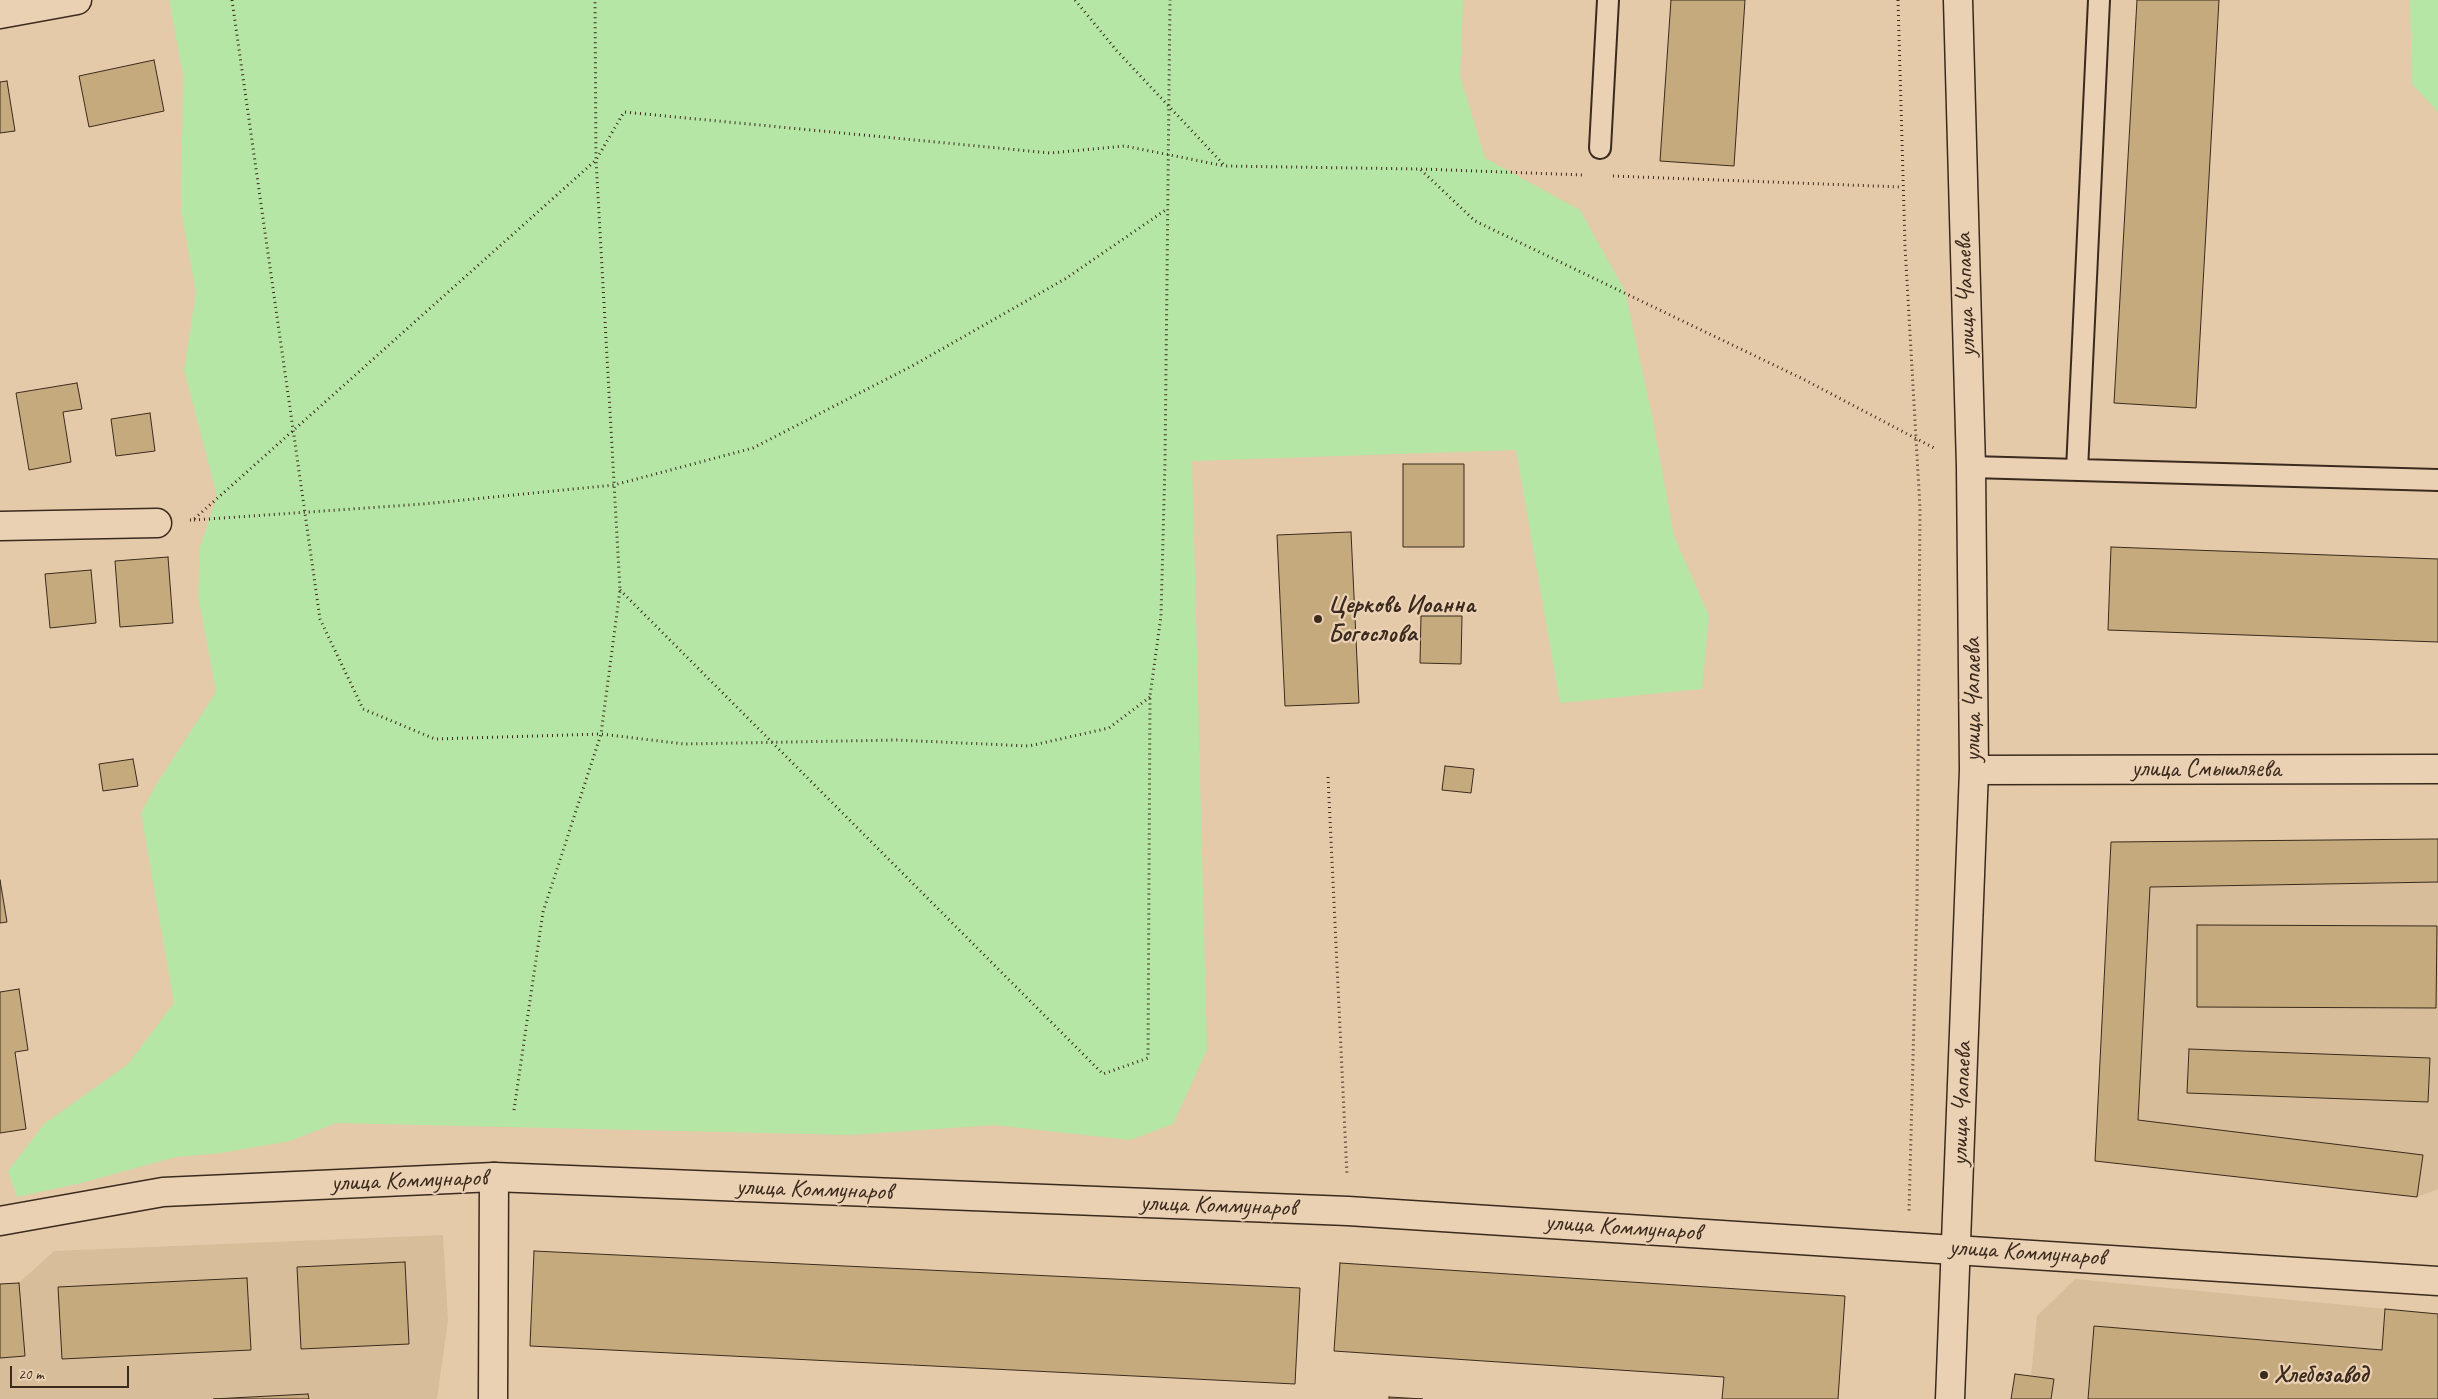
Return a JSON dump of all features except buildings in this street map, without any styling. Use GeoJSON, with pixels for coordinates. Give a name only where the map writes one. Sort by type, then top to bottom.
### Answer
{"type":"FeatureCollection","features":[{"type":"Feature","properties":{"kind":"main road"},"geometry":{"type":"LineString","coordinates":[[0,14],[77,0]]}},
{"type":"Feature","properties":{"kind":"main road","name":"улица Чапаева"},"geometry":{"type":"LineString","coordinates":[[1950,1399],[1974,770],[1971,467],[1958,0]]}},
{"type":"Feature","properties":{"kind":"main road"},"geometry":{"type":"LineString","coordinates":[[0,526],[157,523]]}},
{"type":"Feature","properties":{"kind":"main road","name":"улица Смышляева"},"geometry":{"type":"LineString","coordinates":[[1974,770],[2438,770]]}},
{"type":"Feature","properties":{"kind":"main road"},"geometry":{"type":"LineString","coordinates":[[493,1399],[494,1177]]}},
{"type":"Feature","properties":{"kind":"main road","name":"улица Коммунаров"},"geometry":{"type":"LineString","coordinates":[[0,1221],[163,1192],[494,1177],[1348,1211],[1957,1248],[2438,1281]]}},
{"type":"Feature","properties":{"kind":"lane"},"geometry":{"type":"LineString","coordinates":[[1600,148],[1608,0]]}},
{"type":"Feature","properties":{"kind":"lane"},"geometry":{"type":"LineString","coordinates":[[2077,470],[2099,0]]}},
{"type":"Feature","properties":{"kind":"lane"},"geometry":{"type":"LineString","coordinates":[[1971,467],[2438,480]]}},
{"type":"Feature","properties":{"kind":"path"},"geometry":{"type":"LineString","coordinates":[[232,0],[320,619],[362,709],[435,739],[601,734],[684,744],[897,740],[1029,746],[1109,728],[1150,696]]}},
{"type":"Feature","properties":{"kind":"path"},"geometry":{"type":"LineString","coordinates":[[514,1110],[544,912],[601,734],[620,590],[596,160],[594,0]]}},
{"type":"Feature","properties":{"kind":"path"},"geometry":{"type":"LineString","coordinates":[[1075,0],[1118,51],[1225,166]]}},
{"type":"Feature","properties":{"kind":"path"},"geometry":{"type":"LineString","coordinates":[[620,590],[1103,1074],[1148,1058],[1150,696],[1161,616],[1165,462],[1166,209],[1170,0]]}},
{"type":"Feature","properties":{"kind":"path"},"geometry":{"type":"LineString","coordinates":[[1898,0],[1902,187],[1920,508],[1917,905],[1908,1246]]}},
{"type":"Feature","properties":{"kind":"path"},"geometry":{"type":"LineString","coordinates":[[193,520],[596,160],[624,112],[1050,152],[1125,146],[1225,166],[1420,169],[1587,175]]}},
{"type":"Feature","properties":{"kind":"path"},"geometry":{"type":"LineString","coordinates":[[1420,169],[1475,221],[1803,380],[1971,467]]}},
{"type":"Feature","properties":{"kind":"path"},"geometry":{"type":"LineString","coordinates":[[1607,176],[1902,187]]}},
{"type":"Feature","properties":{"kind":"path"},"geometry":{"type":"LineString","coordinates":[[157,523],[422,504],[614,486],[753,448],[912,366],[1065,279],[1166,209]]}},
{"type":"Feature","properties":{"kind":"path"},"geometry":{"type":"LineString","coordinates":[[1328,777],[1348,1211]]}},
{"type":"Feature","properties":{"kind":"shaded area"},"geometry":{"type":"Polygon","coordinates":[[[2438,839],[2438,1189],[2417,1197],[2095,1161],[2111,842],[2438,839]]]}},
{"type":"Feature","properties":{"kind":"shaded area"},"geometry":{"type":"Polygon","coordinates":[[[443,1235],[448,1320],[437,1399],[0,1399],[0,1284],[19,1283],[54,1251],[443,1235]]]}},
{"type":"Feature","properties":{"kind":"shaded area","name":"Хлебозавод"},"geometry":{"type":"Polygon","coordinates":[[[2075,1279],[2438,1314],[2438,1399],[2011,1399],[2015,1374],[2031,1376],[2037,1316],[2075,1279]]]}},
{"type":"Feature","properties":{"kind":"green space"},"geometry":{"type":"Polygon","coordinates":[[[169,0],[1463,0],[1460,76],[1485,158],[1580,210],[1625,291],[1652,416],[1674,536],[1709,616],[1702,689],[1560,703],[1516,450],[1192,461],[1207,1050],[1173,1124],[1130,1140],[994,1125],[851,1135],[336,1123],[290,1141],[221,1153],[176,1157],[81,1183],[17,1197],[8,1171],[44,1124],[128,1064],[174,1003],[141,813],[156,785],[216,692],[198,595],[200,547],[217,496],[184,370],[196,293],[181,210],[183,75],[169,0]]]}},
{"type":"Feature","properties":{"kind":"green space"},"geometry":{"type":"Polygon","coordinates":[[[2410,0],[2438,0],[2438,112],[2412,84],[2410,0]]]}},
{"type":"Feature","properties":{"kind":"place","name":"Церковь Иоанна Богослова"},"geometry":{"type":"Point","coordinates":[1318,619]}},
{"type":"Feature","properties":{"kind":"place","name":"Хлебозавод"},"geometry":{"type":"Point","coordinates":[2264,1375]}}]}
